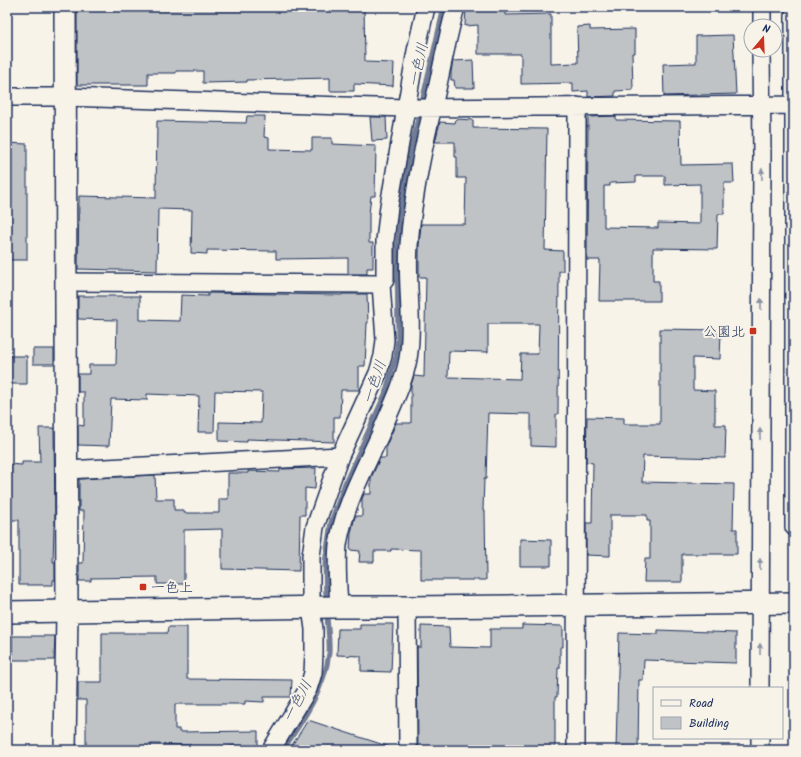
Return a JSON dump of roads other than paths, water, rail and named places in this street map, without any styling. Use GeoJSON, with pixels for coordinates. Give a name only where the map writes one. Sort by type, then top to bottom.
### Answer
{"type":"FeatureCollection","features":[{"type":"Feature","properties":{"kind":"street"},"geometry":{"type":"LineString","coordinates":[[65,7],[67,612],[65,750]]}},
{"type":"Feature","properties":{"kind":"street"},"geometry":{"type":"LineString","coordinates":[[270,750],[308,689],[313,673],[314,629],[325,607],[337,565],[338,545],[342,527],[356,487],[397,396],[408,359],[410,337],[409,246],[426,7]]}},
{"type":"Feature","properties":{"kind":"street"},"geometry":{"type":"LineString","coordinates":[[325,607],[311,556],[315,527],[340,456],[378,373],[383,356],[385,340],[381,284],[385,280],[385,241],[389,206],[419,108],[456,7]]}},
{"type":"Feature","properties":{"kind":"street"},"geometry":{"type":"LineString","coordinates":[[762,7],[762,18]]}},
{"type":"Feature","properties":{"kind":"street"},"geometry":{"type":"LineString","coordinates":[[794,7],[794,527]]}},
{"type":"Feature","properties":{"kind":"street"},"geometry":{"type":"LineString","coordinates":[[760,687],[761,58]]}},
{"type":"Feature","properties":{"kind":"street"},"geometry":{"type":"LineString","coordinates":[[7,97],[65,97],[419,108],[794,105]]}},
{"type":"Feature","properties":{"kind":"street"},"geometry":{"type":"LineString","coordinates":[[576,750],[575,606],[577,106]]}},
{"type":"Feature","properties":{"kind":"street"},"geometry":{"type":"LineString","coordinates":[[65,282],[381,284]]}},
{"type":"Feature","properties":{"kind":"street"},"geometry":{"type":"LineString","coordinates":[[66,470],[340,456]]}},
{"type":"Feature","properties":{"kind":"street"},"geometry":{"type":"LineString","coordinates":[[7,612],[325,607],[407,608],[794,603]]}},
{"type":"Feature","properties":{"kind":"street"},"geometry":{"type":"LineString","coordinates":[[407,608],[408,750]]}},
{"type":"Feature","properties":{"kind":"street"},"geometry":{"type":"LineString","coordinates":[[760,739],[760,750]]}},
{"type":"Feature","properties":{"kind":"waterway","name":"一色川"},"geometry":{"type":"LineString","coordinates":[[326,602],[325,563],[331,522],[345,483],[385,394],[396,357],[398,339],[397,248],[400,215],[410,153],[444,7]]}},
{"type":"Feature","properties":{"kind":"waterway","name":"一色川"},"geometry":{"type":"LineString","coordinates":[[283,750],[312,704],[323,679],[329,653],[327,612]]}},
{"type":"Feature","properties":{"kind":"place","name":"公園北"},"geometry":{"type":"Point","coordinates":[753,331]}},
{"type":"Feature","properties":{"kind":"place","name":"一色上"},"geometry":{"type":"Point","coordinates":[143,587]}}]}
